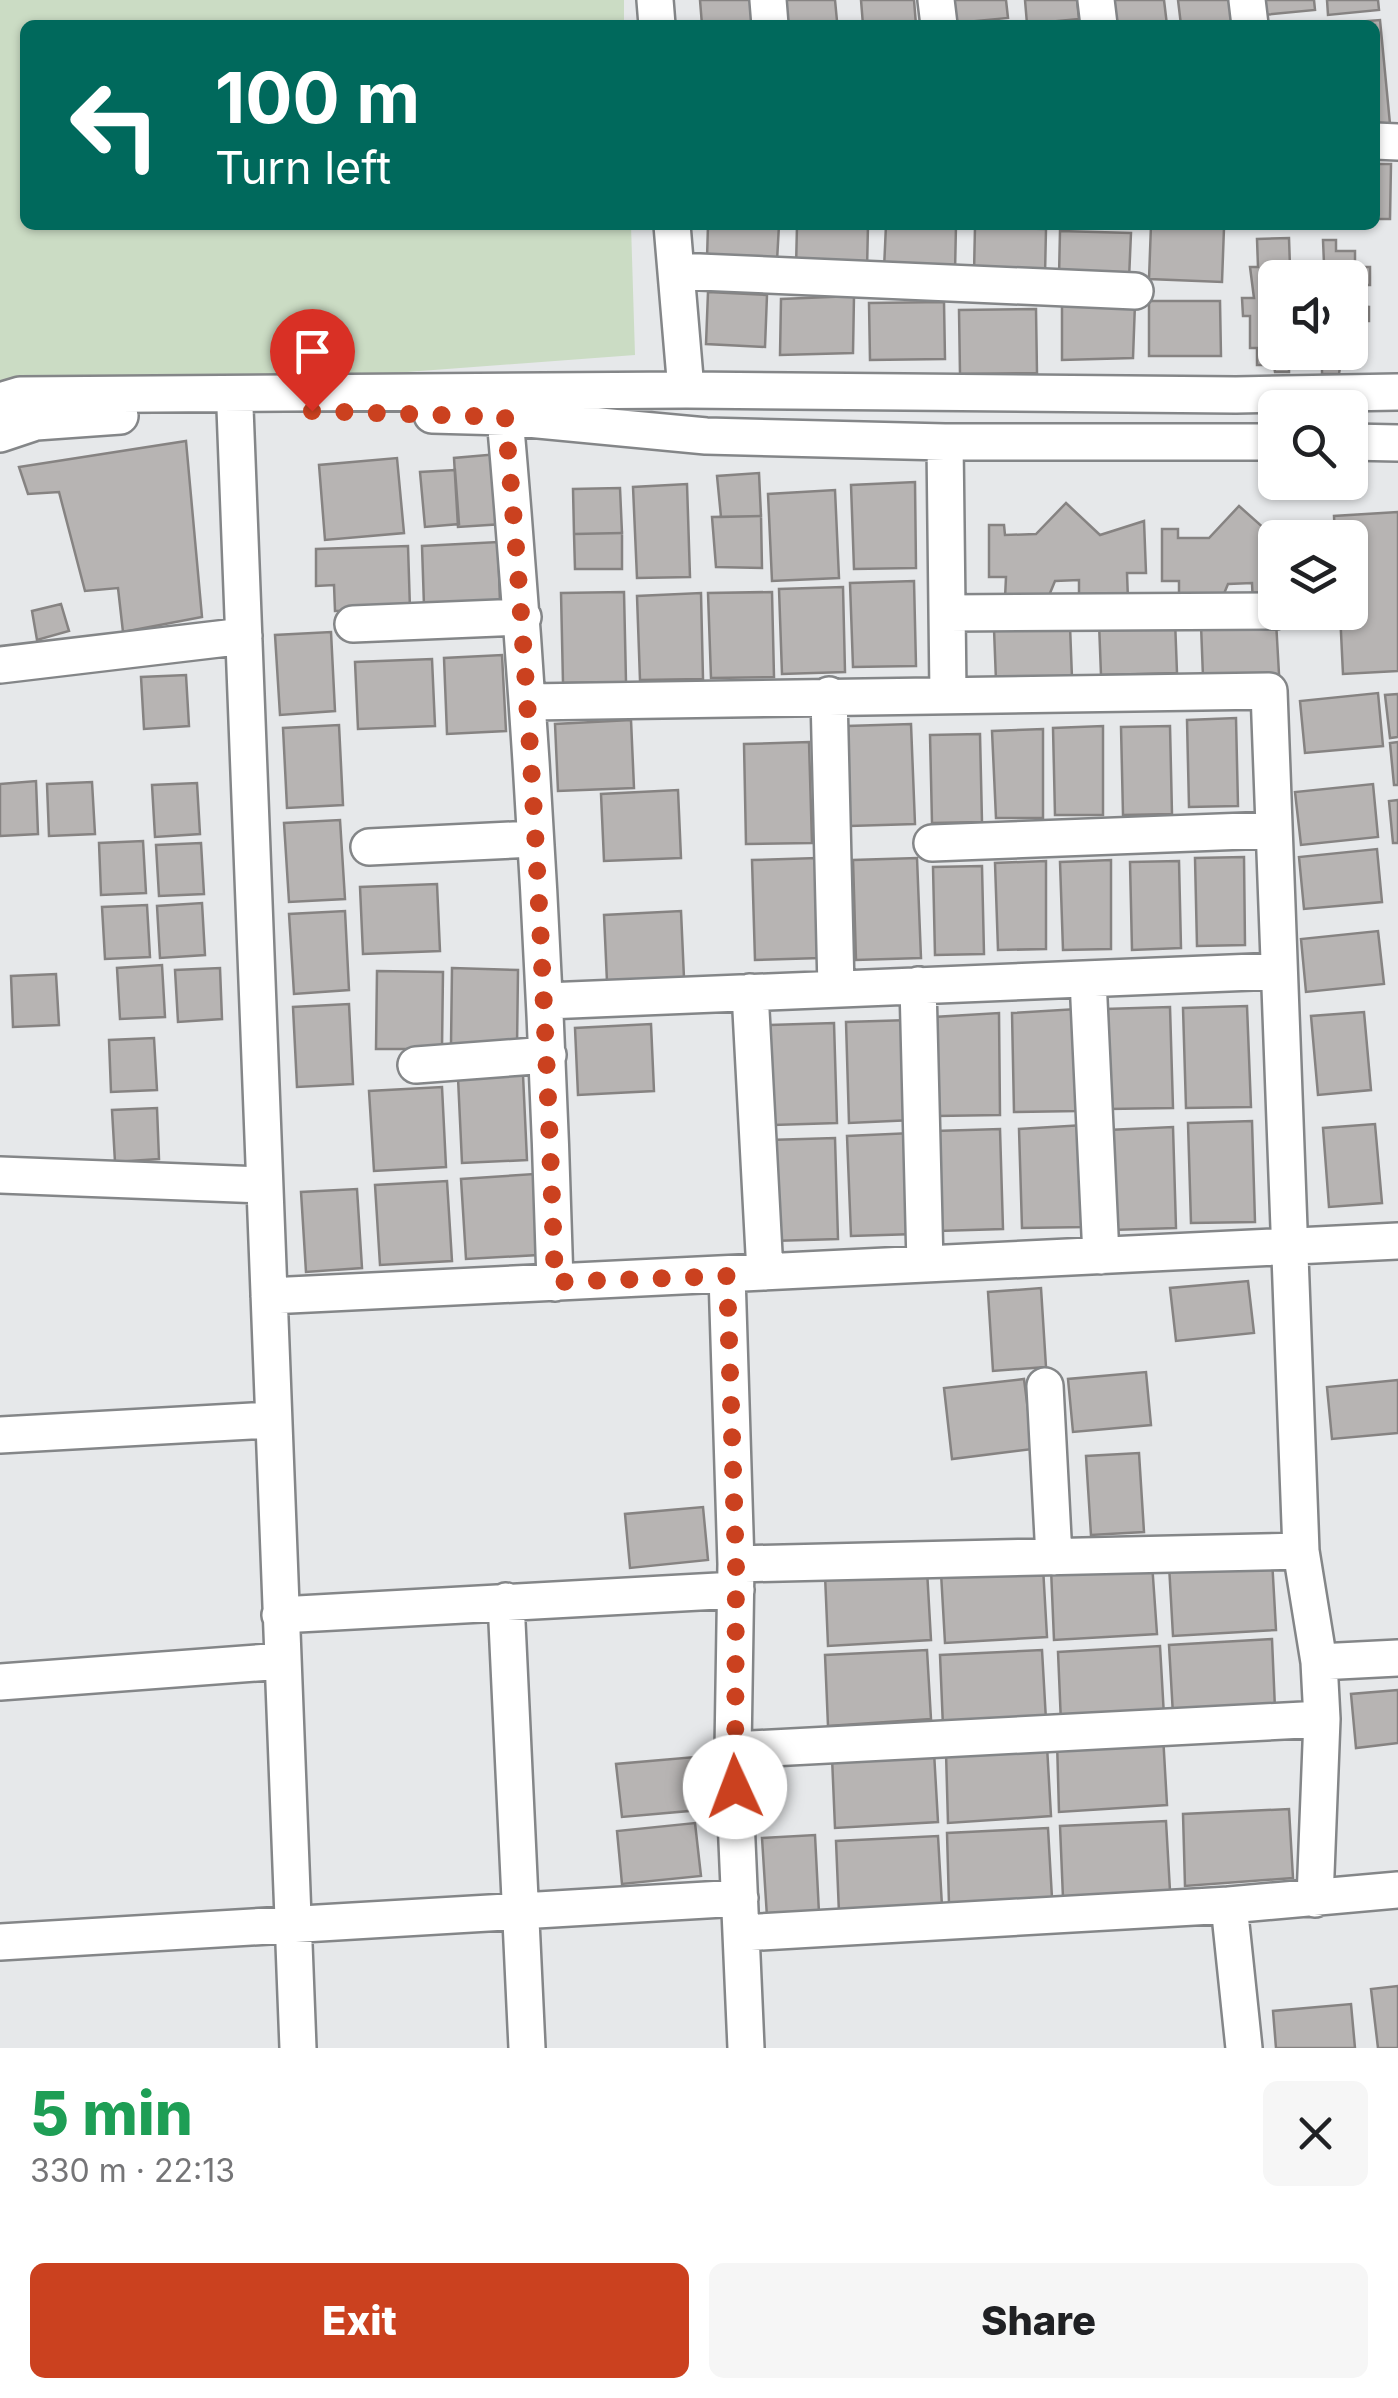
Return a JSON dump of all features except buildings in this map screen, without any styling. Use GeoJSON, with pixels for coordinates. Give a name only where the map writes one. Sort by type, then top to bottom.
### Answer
{"type":"FeatureCollection","features":[{"type":"Feature","properties":{"kind":"street"},"geometry":{"type":"LineString","coordinates":[[672,230],[686,390]]}},
{"type":"Feature","properties":{"kind":"street"},"geometry":{"type":"LineString","coordinates":[[676,271],[1135,291]]}},
{"type":"Feature","properties":{"kind":"street"},"geometry":{"type":"LineString","coordinates":[[0,401],[20,395],[686,390],[1236,395],[1398,392]]}},
{"type":"Feature","properties":{"kind":"street"},"geometry":{"type":"LineString","coordinates":[[235,408],[298,2048]]}},
{"type":"Feature","properties":{"kind":"street"},"geometry":{"type":"LineString","coordinates":[[0,434],[36,422],[235,408],[505,417],[706,436],[945,442],[1258,442]]}},
{"type":"Feature","properties":{"kind":"street"},"geometry":{"type":"LineString","coordinates":[[505,417],[546,1000],[555,1282]]}},
{"type":"Feature","properties":{"kind":"street"},"geometry":{"type":"LineString","coordinates":[[945,442],[948,694]]}},
{"type":"Feature","properties":{"kind":"street"},"geometry":{"type":"LineString","coordinates":[[1368,442],[1398,442]]}},
{"type":"Feature","properties":{"kind":"street"},"geometry":{"type":"LineString","coordinates":[[949,613],[1258,611]]}},
{"type":"Feature","properties":{"kind":"street"},"geometry":{"type":"LineString","coordinates":[[353,624],[522,617]]}},
{"type":"Feature","properties":{"kind":"street"},"geometry":{"type":"LineString","coordinates":[[0,665],[244,636]]}},
{"type":"Feature","properties":{"kind":"street"},"geometry":{"type":"LineString","coordinates":[[528,702],[1269,691],[1301,1551],[1319,1662],[1322,1719],[1315,1898]]}},
{"type":"Feature","properties":{"kind":"street"},"geometry":{"type":"LineString","coordinates":[[829,696],[836,988]]}},
{"type":"Feature","properties":{"kind":"street"},"geometry":{"type":"LineString","coordinates":[[932,844],[1274,830]]}},
{"type":"Feature","properties":{"kind":"street"},"geometry":{"type":"LineString","coordinates":[[369,847],[533,839]]}},
{"type":"Feature","properties":{"kind":"street"},"geometry":{"type":"LineString","coordinates":[[546,1000],[1278,971]]}},
{"type":"Feature","properties":{"kind":"street"},"geometry":{"type":"LineString","coordinates":[[1088,979],[1101,1256]]}},
{"type":"Feature","properties":{"kind":"street"},"geometry":{"type":"LineString","coordinates":[[918,985],[924,1264]]}},
{"type":"Feature","properties":{"kind":"street"},"geometry":{"type":"LineString","coordinates":[[750,992],[765,1272]]}},
{"type":"Feature","properties":{"kind":"street"},"geometry":{"type":"LineString","coordinates":[[416,1065],[548,1055]]}},
{"type":"Feature","properties":{"kind":"street"},"geometry":{"type":"LineString","coordinates":[[0,1175],[264,1185]]}},
{"type":"Feature","properties":{"kind":"street"},"geometry":{"type":"LineString","coordinates":[[269,1296],[1398,1242]]}},
{"type":"Feature","properties":{"kind":"street"},"geometry":{"type":"LineString","coordinates":[[727,1276],[736,1577],[733,1750],[746,2048]]}},
{"type":"Feature","properties":{"kind":"street"},"geometry":{"type":"LineString","coordinates":[[1045,1386],[1054,1556]]}},
{"type":"Feature","properties":{"kind":"street"},"geometry":{"type":"LineString","coordinates":[[0,1435],[271,1420]]}},
{"type":"Feature","properties":{"kind":"street"},"geometry":{"type":"LineString","coordinates":[[280,1615],[506,1601],[736,1577],[1054,1556],[1301,1551]]}},
{"type":"Feature","properties":{"kind":"street"},"geometry":{"type":"LineString","coordinates":[[506,1601],[528,2048]]}},
{"type":"Feature","properties":{"kind":"street"},"geometry":{"type":"LineString","coordinates":[[1319,1662],[1398,1658]]}},
{"type":"Feature","properties":{"kind":"street"},"geometry":{"type":"LineString","coordinates":[[0,1682],[283,1661]]}},
{"type":"Feature","properties":{"kind":"street"},"geometry":{"type":"LineString","coordinates":[[733,1750],[1322,1719]]}},
{"type":"Feature","properties":{"kind":"street"},"geometry":{"type":"LineString","coordinates":[[0,1942],[519,1912],[741,1916],[1229,1904],[1398,1890]]}},
{"type":"Feature","properties":{"kind":"street"},"geometry":{"type":"LineString","coordinates":[[1229,1904],[1244,2048]]}},
{"type":"Feature","properties":{"kind":"green space"},"geometry":{"type":"Polygon","coordinates":[[[0,0],[624,0],[624,20],[20,20],[20,230],[631,230],[635,355],[301,380],[0,380],[0,0]]]}},
{"type":"Feature","properties":{"kind":"route"},"geometry":{"type":"LineString","coordinates":[[312,411],[505,417],[546,1000],[555,1282],[727,1276],[736,1564],[735,1787]]}}]}
